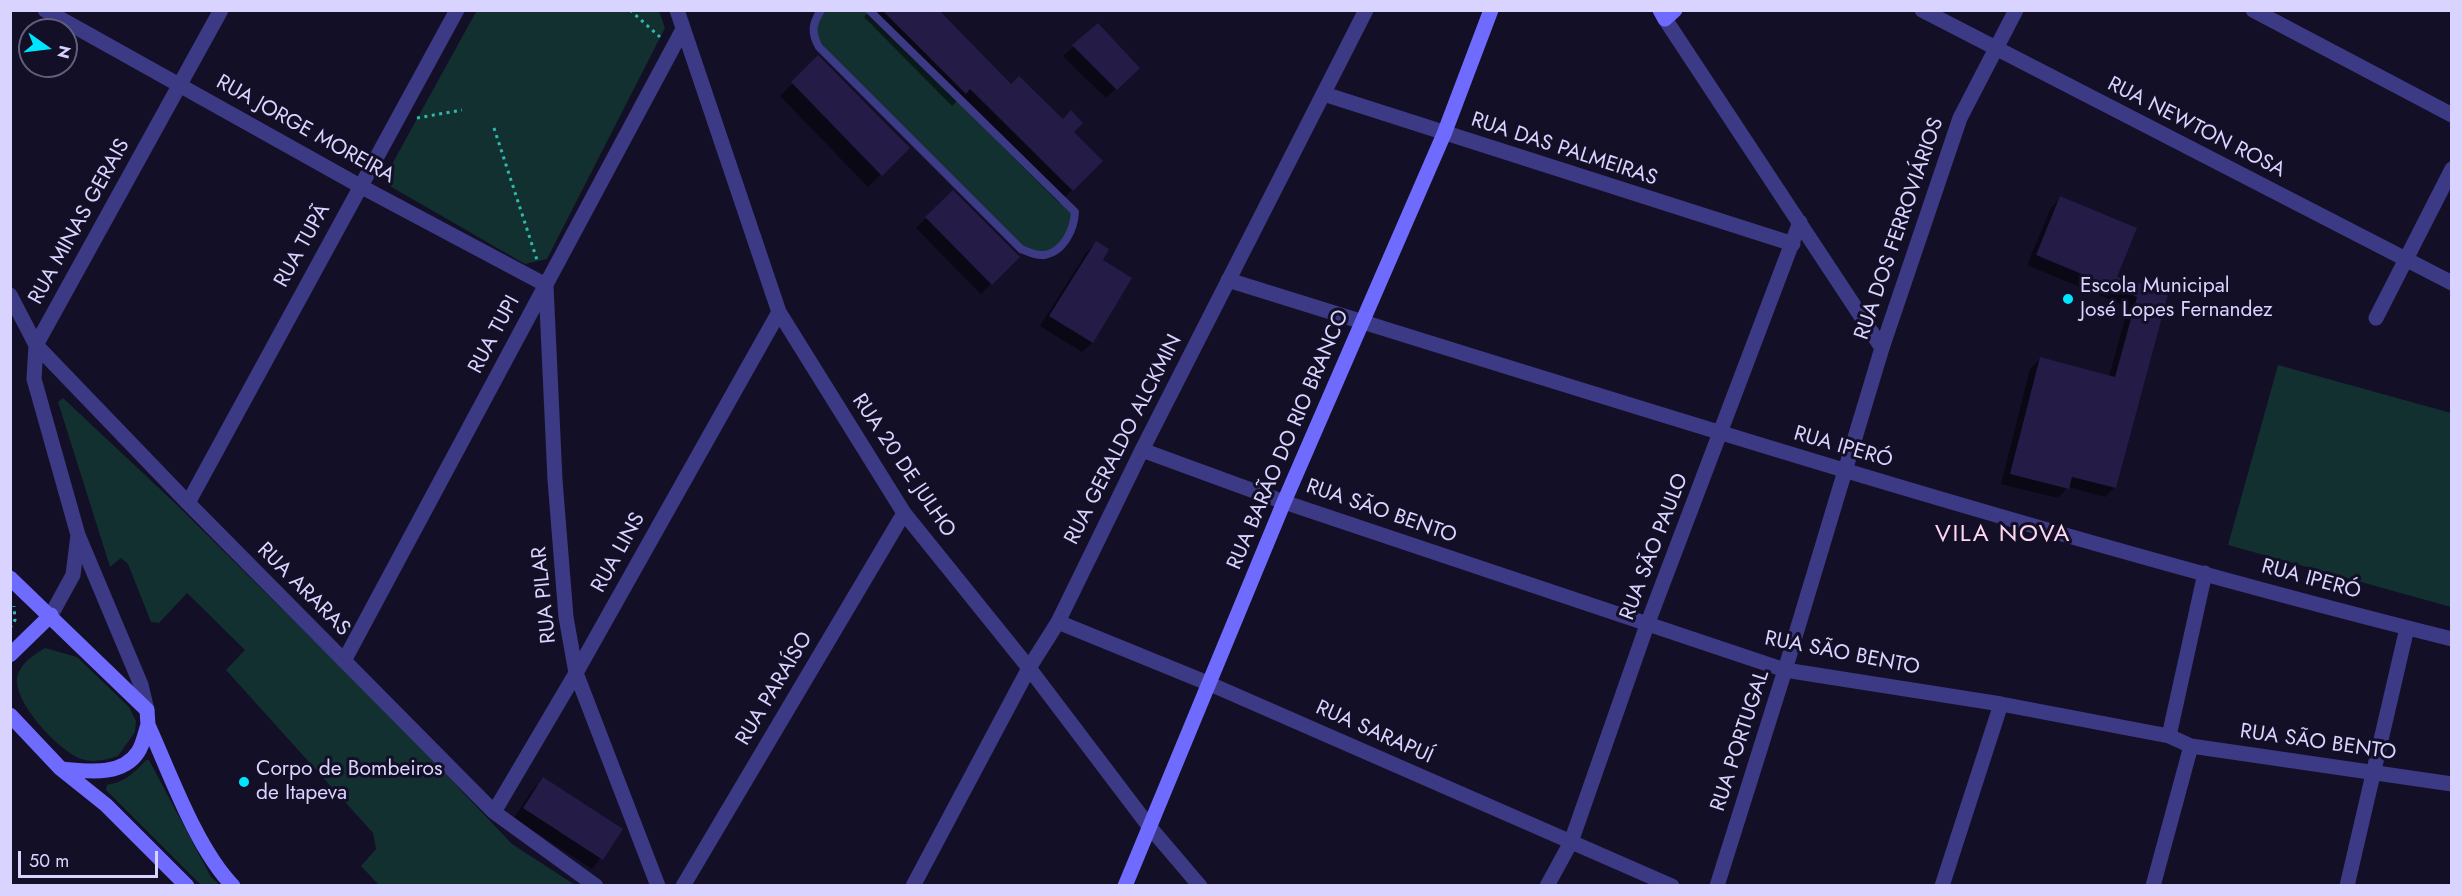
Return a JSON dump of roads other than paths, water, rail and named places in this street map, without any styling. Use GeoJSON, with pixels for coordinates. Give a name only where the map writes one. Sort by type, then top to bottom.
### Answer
{"type":"FeatureCollection","features":[{"type":"Feature","properties":{"kind":"street","name":"RUA JORGE MOREIRA"},"geometry":{"type":"LineString","coordinates":[[45,10],[360,186],[546,285]]}},
{"type":"Feature","properties":{"kind":"street","name":"RUA MINAS GERAIS"},"geometry":{"type":"LineString","coordinates":[[147,717],[141,685],[78,536],[33,379],[36,345],[221,10]]}},
{"type":"Feature","properties":{"kind":"street","name":"RUA TUPÃ"},"geometry":{"type":"LineString","coordinates":[[188,503],[457,10]]}},
{"type":"Feature","properties":{"kind":"street","name":"RUA 20 DE JULHO"},"geometry":{"type":"LineString","coordinates":[[677,10],[779,312],[904,513],[1029,668],[1148,825],[1200,885]]}},
{"type":"Feature","properties":{"kind":"street","name":"RUA GERALDO ALCKMIN"},"geometry":{"type":"LineString","coordinates":[[914,885],[1029,668],[1058,622],[1142,450],[1366,10]]}},
{"type":"Feature","properties":{"kind":"street","name":"RUA BARÃO DO RIO BRANCO"},"geometry":{"type":"LineString","coordinates":[[1125,885],[1284,502],[1444,134],[1491,10]]}},
{"type":"Feature","properties":{"kind":"street","name":"RUA NEWTON ROSA"},"geometry":{"type":"LineString","coordinates":[[1922,10],[2451,283]]}},
{"type":"Feature","properties":{"kind":"street","name":"RUA DOS FERROVIÁRIOS"},"geometry":{"type":"LineString","coordinates":[[1846,471],[1882,348],[1960,118],[2016,10]]}},
{"type":"Feature","properties":{"kind":"street"},"geometry":{"type":"LineString","coordinates":[[2253,10],[2451,115]]}},
{"type":"Feature","properties":{"kind":"street"},"geometry":{"type":"LineString","coordinates":[[1667,13],[1882,348]]}},
{"type":"Feature","properties":{"kind":"street","name":"RUA TUPI"},"geometry":{"type":"LineString","coordinates":[[344,661],[683,29]]}},
{"type":"Feature","properties":{"kind":"street","name":"RUA DAS PALMEIRAS"},"geometry":{"type":"LineString","coordinates":[[1324,94],[1793,244]]}},
{"type":"Feature","properties":{"kind":"street"},"geometry":{"type":"LineString","coordinates":[[2376,318],[2451,170]]}},
{"type":"Feature","properties":{"kind":"street","name":"RUA SÃO PAULO"},"geometry":{"type":"LineString","coordinates":[[1547,885],[1571,842],[1647,625],[1800,222]]}},
{"type":"Feature","properties":{"kind":"street","name":"RUA IPERÓ"},"geometry":{"type":"LineString","coordinates":[[1228,280],[1846,471],[2205,573],[2451,639]]}},
{"type":"Feature","properties":{"kind":"street","name":"RUA PILAR"},"geometry":{"type":"LineString","coordinates":[[546,285],[555,480],[566,617],[576,673],[658,885]]}},
{"type":"Feature","properties":{"kind":"street","name":"RUA ARARAS"},"geometry":{"type":"LineString","coordinates":[[10,294],[36,345],[344,661],[494,812],[596,885]]}},
{"type":"Feature","properties":{"kind":"street","name":"RUA LINS"},"geometry":{"type":"LineString","coordinates":[[494,812],[576,673],[779,312]]}},
{"type":"Feature","properties":{"kind":"street","name":"RUA SÃO BENTO"},"geometry":{"type":"LineString","coordinates":[[1142,450],[1284,502],[1785,670],[2001,704],[2169,736],[2191,746],[2451,784]]}},
{"type":"Feature","properties":{"kind":"street","name":"RUA PORTUGAL"},"geometry":{"type":"LineString","coordinates":[[1717,885],[1846,471]]}},
{"type":"Feature","properties":{"kind":"street","name":"RUA PARAÍSO"},"geometry":{"type":"LineString","coordinates":[[683,885],[904,513]]}},
{"type":"Feature","properties":{"kind":"street"},"geometry":{"type":"LineString","coordinates":[[10,655],[51,615],[73,575],[78,536]]}},
{"type":"Feature","properties":{"kind":"street"},"geometry":{"type":"LineString","coordinates":[[2169,736],[2205,573]]}},
{"type":"Feature","properties":{"kind":"street"},"geometry":{"type":"LineString","coordinates":[[10,578],[51,615],[147,717],[193,824],[224,876],[233,885]]}},
{"type":"Feature","properties":{"kind":"street","name":"RUA SARAPUÍ"},"geometry":{"type":"LineString","coordinates":[[1058,622],[1210,684],[1672,885]]}},
{"type":"Feature","properties":{"kind":"street"},"geometry":{"type":"LineString","coordinates":[[2347,885],[2407,628]]}},
{"type":"Feature","properties":{"kind":"street"},"geometry":{"type":"LineString","coordinates":[[1942,885],[2001,704]]}},
{"type":"Feature","properties":{"kind":"street"},"geometry":{"type":"LineString","coordinates":[[10,715],[61,769],[106,804],[187,885]]}},
{"type":"Feature","properties":{"kind":"street"},"geometry":{"type":"LineString","coordinates":[[61,769],[101,771],[128,763],[139,752],[147,717]]}},
{"type":"Feature","properties":{"kind":"street"},"geometry":{"type":"LineString","coordinates":[[2153,885],[2191,746]]}},
{"type":"Feature","properties":{"kind":"lane"},"geometry":{"type":"LineString","coordinates":[[821,10],[813,27],[813,37],[819,47],[1021,249],[1037,255],[1055,251],[1068,239],[1074,225],[1075,212],[869,10]]}},
{"type":"Feature","properties":{"kind":"place","name":"Escola Municipal José Lopes Fernandez"},"geometry":{"type":"Point","coordinates":[2068,299]}},
{"type":"Feature","properties":{"kind":"place","name":"Corpo de Bombeiros de Itapeva"},"geometry":{"type":"Point","coordinates":[244,782]}},
{"type":"Feature","properties":{"kind":"district","name":"VILA NOVA"},"geometry":{"type":"Point","coordinates":[2003,535]}}]}
